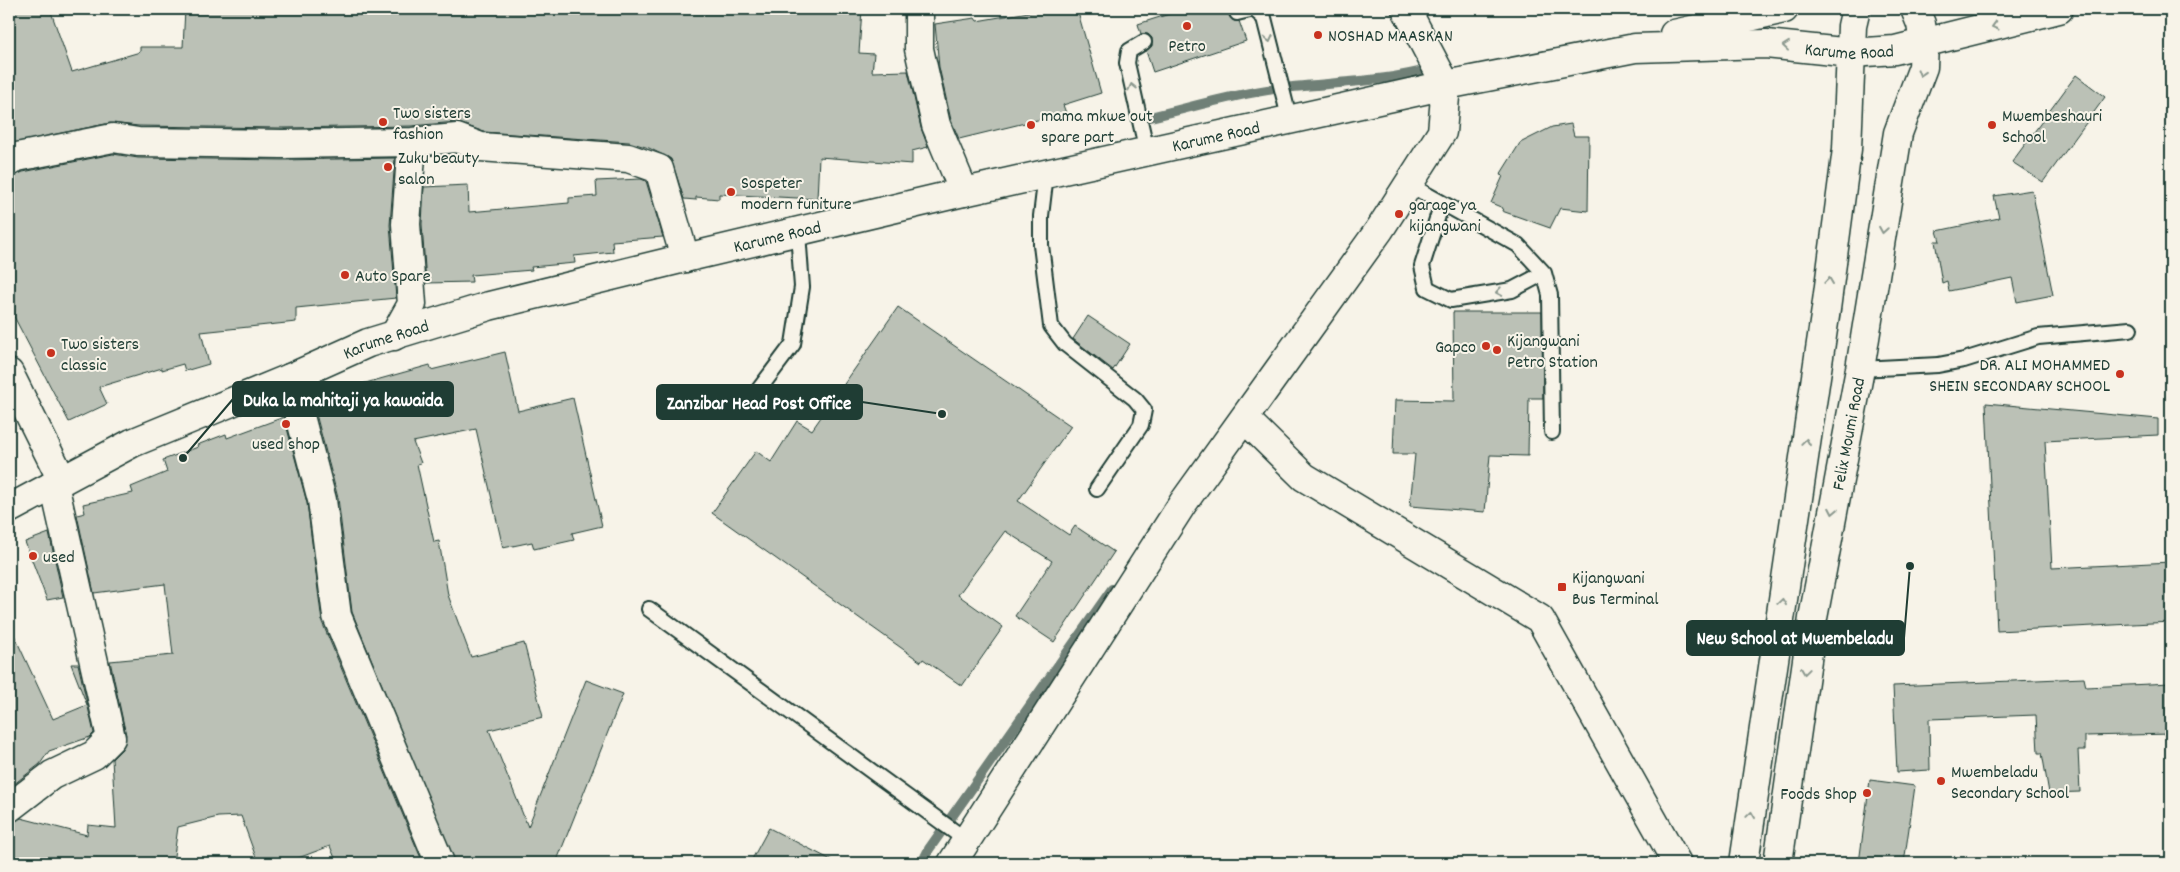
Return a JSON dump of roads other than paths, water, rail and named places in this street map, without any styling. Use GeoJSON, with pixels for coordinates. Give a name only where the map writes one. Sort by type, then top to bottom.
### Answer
{"type":"FeatureCollection","features":[{"type":"Feature","properties":{"kind":"main road"},"geometry":{"type":"LineString","coordinates":[[919,9],[919,49],[936,125],[964,192]]}},
{"type":"Feature","properties":{"kind":"main road"},"geometry":{"type":"LineString","coordinates":[[952,863],[1183,503],[1380,228],[1442,132],[1446,85],[1406,9]]}},
{"type":"Feature","properties":{"kind":"main road","name":"Karume Road"},"geometry":{"type":"LineString","coordinates":[[1635,48],[1662,37],[1784,9]]}},
{"type":"Feature","properties":{"kind":"main road"},"geometry":{"type":"LineString","coordinates":[[1744,863],[1826,309],[1847,150],[1852,26],[1856,9]]}},
{"type":"Feature","properties":{"kind":"main road","name":"Felix Moumi Road"},"geometry":{"type":"LineString","coordinates":[[1778,863],[1813,618],[1860,369],[1898,133],[1923,67],[1924,44],[1921,24],[1915,9]]}},
{"type":"Feature","properties":{"kind":"main road","name":"Karume Road"},"geometry":{"type":"LineString","coordinates":[[9,509],[132,443],[290,378],[368,343],[489,306],[964,192],[1147,152],[1287,110],[1446,85],[1635,48],[1766,44],[1852,53],[1896,50],[2059,9]]}},
{"type":"Feature","properties":{"kind":"main road"},"geometry":{"type":"LineString","coordinates":[[9,162],[18,157],[113,138],[138,142],[263,144],[412,142],[457,138],[481,147],[628,158],[660,169],[685,258]]}},
{"type":"Feature","properties":{"kind":"main road"},"geometry":{"type":"LineString","coordinates":[[394,336],[412,304],[406,224],[412,142]]}},
{"type":"Feature","properties":{"kind":"main road"},"geometry":{"type":"LineString","coordinates":[[9,373],[57,483],[56,493],[110,738],[94,755],[52,775],[9,808]]}},
{"type":"Feature","properties":{"kind":"main road"},"geometry":{"type":"LineString","coordinates":[[290,378],[322,500],[338,616],[440,863]]}},
{"type":"Feature","properties":{"kind":"main road"},"geometry":{"type":"LineString","coordinates":[[1244,418],[1304,477],[1540,619],[1677,863]]}},
{"type":"Feature","properties":{"kind":"lane"},"geometry":{"type":"LineString","coordinates":[[1237,13],[1254,9],[1264,18],[1276,73],[1287,110]]}},
{"type":"Feature","properties":{"kind":"lane"},"geometry":{"type":"LineString","coordinates":[[1144,42],[1129,50],[1127,63],[1147,152]]}},
{"type":"Feature","properties":{"kind":"lane"},"geometry":{"type":"LineString","coordinates":[[1046,174],[1041,216],[1041,235],[1052,326],[1065,344],[1135,399],[1144,410],[1141,425],[1097,489]]}},
{"type":"Feature","properties":{"kind":"lane"},"geometry":{"type":"LineString","coordinates":[[1408,184],[1518,245],[1544,274],[1550,295],[1552,432]]}},
{"type":"Feature","properties":{"kind":"lane"},"geometry":{"type":"LineString","coordinates":[[1442,203],[1422,266],[1427,288],[1451,300],[1512,290],[1544,274]]}},
{"type":"Feature","properties":{"kind":"lane"},"geometry":{"type":"LineString","coordinates":[[748,404],[792,344],[802,287],[798,233]]}},
{"type":"Feature","properties":{"kind":"lane"},"geometry":{"type":"LineString","coordinates":[[1860,369],[1938,365],[1964,360],[2038,337],[2130,329]]}},
{"type":"Feature","properties":{"kind":"lane"},"geometry":{"type":"LineString","coordinates":[[649,610],[966,840]]}},
{"type":"Feature","properties":{"kind":"waterway"},"geometry":{"type":"LineString","coordinates":[[1146,118],[1226,98],[1274,89],[1400,76],[1418,72]]}},
{"type":"Feature","properties":{"kind":"waterway"},"geometry":{"type":"LineString","coordinates":[[922,863],[929,849],[1112,589]]}},
{"type":"Feature","properties":{"kind":"place","name":"Petro"},"geometry":{"type":"Point","coordinates":[1187,26]}},
{"type":"Feature","properties":{"kind":"place","name":"NOSHAD MAASKAN"},"geometry":{"type":"Point","coordinates":[1318,35]}},
{"type":"Feature","properties":{"kind":"place","name":"Two sisters fashion"},"geometry":{"type":"Point","coordinates":[383,122]}},
{"type":"Feature","properties":{"kind":"place","name":"mama mkwe out spare part"},"geometry":{"type":"Point","coordinates":[1031,125]}},
{"type":"Feature","properties":{"kind":"place","name":"Mwembeshauri School"},"geometry":{"type":"Point","coordinates":[1992,125]}},
{"type":"Feature","properties":{"kind":"place","name":"Zuku beauty salon"},"geometry":{"type":"Point","coordinates":[388,167]}},
{"type":"Feature","properties":{"kind":"place","name":"Sospeter modern funiture"},"geometry":{"type":"Point","coordinates":[731,192]}},
{"type":"Feature","properties":{"kind":"place","name":"garage ya kijangwani"},"geometry":{"type":"Point","coordinates":[1399,214]}},
{"type":"Feature","properties":{"kind":"place","name":"Auto Spare"},"geometry":{"type":"Point","coordinates":[345,275]}},
{"type":"Feature","properties":{"kind":"place","name":"Gapco"},"geometry":{"type":"Point","coordinates":[1486,346]}},
{"type":"Feature","properties":{"kind":"place","name":"Kijangwani Petro Station"},"geometry":{"type":"Point","coordinates":[1497,350]}},
{"type":"Feature","properties":{"kind":"place","name":"Two sisters classic"},"geometry":{"type":"Point","coordinates":[51,353]}},
{"type":"Feature","properties":{"kind":"place","name":"DR. ALI MOHAMMED SHEIN SECONDARY SCHOOL"},"geometry":{"type":"Point","coordinates":[2120,374]}},
{"type":"Feature","properties":{"kind":"place","name":"Zanzibar Head Post Office"},"geometry":{"type":"Point","coordinates":[942,414]}},
{"type":"Feature","properties":{"kind":"place","name":"used shop"},"geometry":{"type":"Point","coordinates":[286,424]}},
{"type":"Feature","properties":{"kind":"place","name":"Duka la mahitaji ya kawaida"},"geometry":{"type":"Point","coordinates":[183,458]}},
{"type":"Feature","properties":{"kind":"place","name":"used"},"geometry":{"type":"Point","coordinates":[33,556]}},
{"type":"Feature","properties":{"kind":"place","name":"New School at Mwembeladu"},"geometry":{"type":"Point","coordinates":[1910,566]}},
{"type":"Feature","properties":{"kind":"place","name":"Kijangwani Bus Terminal"},"geometry":{"type":"Point","coordinates":[1562,587]}},
{"type":"Feature","properties":{"kind":"place","name":"Mwembeladu Secondary School"},"geometry":{"type":"Point","coordinates":[1941,781]}},
{"type":"Feature","properties":{"kind":"place","name":"Foods Shop"},"geometry":{"type":"Point","coordinates":[1867,793]}}]}
